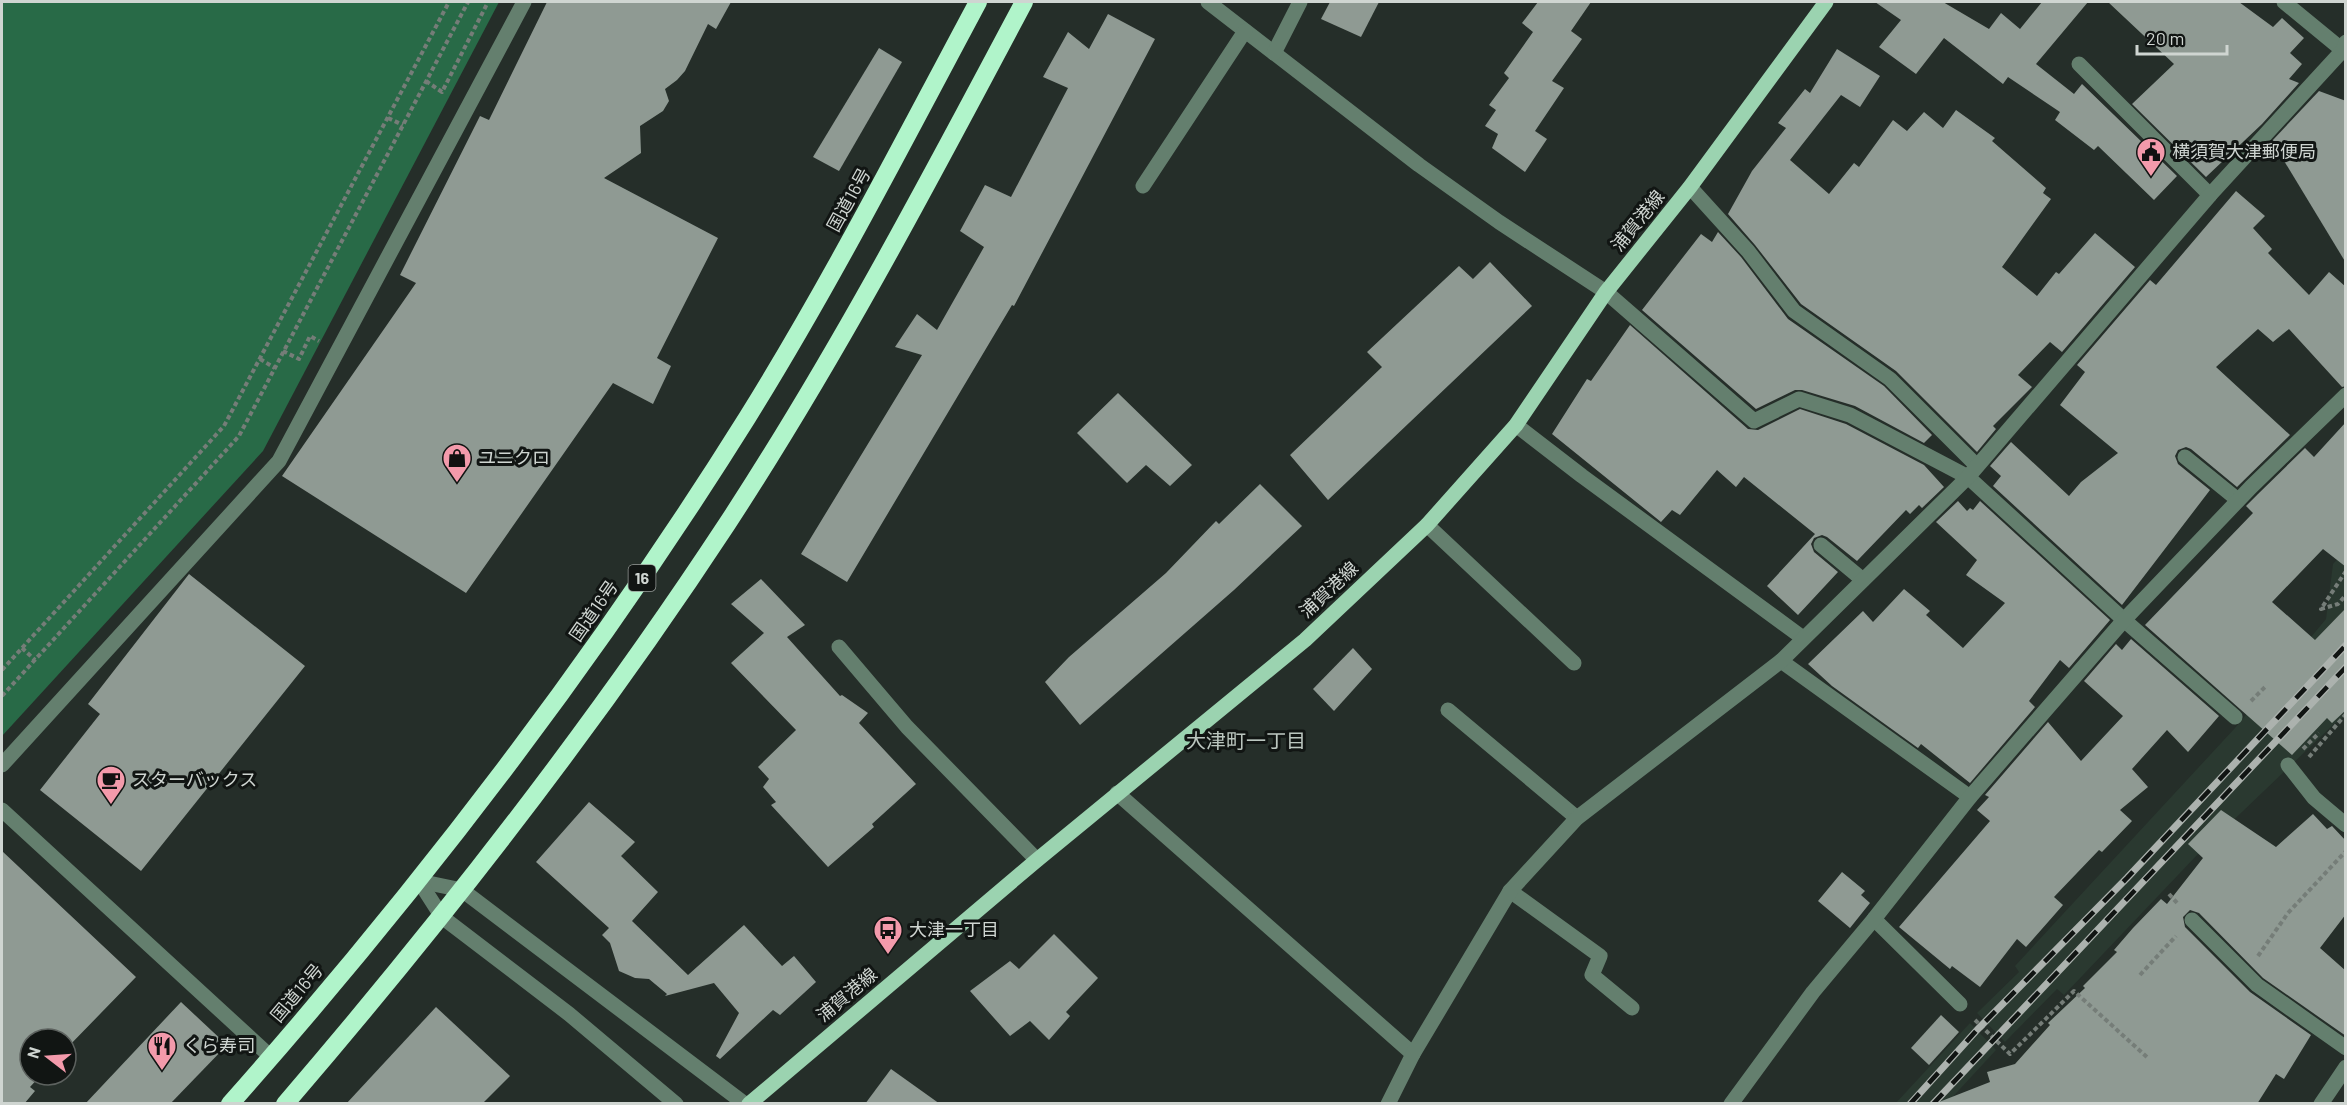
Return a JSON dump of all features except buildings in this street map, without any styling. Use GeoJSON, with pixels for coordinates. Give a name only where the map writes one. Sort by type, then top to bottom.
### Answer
{"type":"FeatureCollection","features":[{"type":"Feature","properties":{"kind":"highway","name":"国道16号"},"geometry":{"type":"LineString","coordinates":[[230,1104],[419,881],[601,638],[748,416],[850,243],[978,2]]}},
{"type":"Feature","properties":{"kind":"highway","name":"16"},"geometry":{"type":"LineString","coordinates":[[285,1104],[442,917],[588,725],[728,523],[878,274],[1024,2]]}},
{"type":"Feature","properties":{"kind":"main road","name":"浦賀港線"},"geometry":{"type":"LineString","coordinates":[[747,1104],[1117,793],[1305,640],[1427,525],[1516,425],[1605,292],[1690,187],[1826,2]]}},
{"type":"Feature","properties":{"kind":"street"},"geometry":{"type":"LineString","coordinates":[[2,765],[279,461],[524,2]]}},
{"type":"Feature","properties":{"kind":"street"},"geometry":{"type":"LineString","coordinates":[[1208,2],[1439,180],[1605,292],[1754,421],[1799,399],[1850,415],[1972,472]]}},
{"type":"Feature","properties":{"kind":"street"},"geometry":{"type":"LineString","coordinates":[[1274,53],[1300,2]]}},
{"type":"Feature","properties":{"kind":"street"},"geometry":{"type":"LineString","coordinates":[[1393,1101],[1413,1054],[1510,891],[1577,818],[1782,661],[1972,472],[2210,195],[2345,48],[2284,2]]}},
{"type":"Feature","properties":{"kind":"street"},"geometry":{"type":"LineString","coordinates":[[1143,186],[1245,31]]}},
{"type":"Feature","properties":{"kind":"street"},"geometry":{"type":"LineString","coordinates":[[2079,64],[2210,195]]}},
{"type":"Feature","properties":{"kind":"street"},"geometry":{"type":"LineString","coordinates":[[1690,187],[1748,250],[1794,311],[1890,379],[1972,472],[2124,620],[2235,717]]}},
{"type":"Feature","properties":{"kind":"street"},"geometry":{"type":"LineString","coordinates":[[1731,1104],[1813,992],[1970,797],[2124,620],[2238,500],[2346,395]]}},
{"type":"Feature","properties":{"kind":"street"},"geometry":{"type":"LineString","coordinates":[[1516,425],[1803,638]]}},
{"type":"Feature","properties":{"kind":"street"},"geometry":{"type":"LineString","coordinates":[[2186,457],[2238,500]]}},
{"type":"Feature","properties":{"kind":"street"},"geometry":{"type":"LineString","coordinates":[[1427,525],[1575,663]]}},
{"type":"Feature","properties":{"kind":"street"},"geometry":{"type":"LineString","coordinates":[[1821,544],[1863,580]]}},
{"type":"Feature","properties":{"kind":"street"},"geometry":{"type":"LineString","coordinates":[[839,647],[907,727],[1037,860]]}},
{"type":"Feature","properties":{"kind":"street"},"geometry":{"type":"LineString","coordinates":[[1782,661],[1970,797]]}},
{"type":"Feature","properties":{"kind":"street"},"geometry":{"type":"LineString","coordinates":[[1448,710],[1577,818]]}},
{"type":"Feature","properties":{"kind":"street"},"geometry":{"type":"LineString","coordinates":[[2291,769],[2314,798],[2346,825]]}},
{"type":"Feature","properties":{"kind":"street"},"geometry":{"type":"LineString","coordinates":[[1117,793],[1413,1054]]}},
{"type":"Feature","properties":{"kind":"street"},"geometry":{"type":"LineString","coordinates":[[2,810],[270,1057]]}},
{"type":"Feature","properties":{"kind":"street"},"geometry":{"type":"LineString","coordinates":[[419,881],[462,890],[747,1104]]}},
{"type":"Feature","properties":{"kind":"street"},"geometry":{"type":"LineString","coordinates":[[419,881],[442,917],[569,1014],[676,1104]]}},
{"type":"Feature","properties":{"kind":"street"},"geometry":{"type":"LineString","coordinates":[[1510,891],[1600,956],[1592,975],[1632,1008]]}},
{"type":"Feature","properties":{"kind":"street"},"geometry":{"type":"LineString","coordinates":[[1874,919],[1960,1004]]}},
{"type":"Feature","properties":{"kind":"street"},"geometry":{"type":"LineString","coordinates":[[2192,920],[2257,985],[2346,1048]]}},
{"type":"Feature","properties":{"kind":"street"},"geometry":{"type":"LineString","coordinates":[[2321,1104],[2346,1067]]}},
{"type":"Feature","properties":{"kind":"path"},"geometry":{"type":"LineString","coordinates":[[2,670],[224,426],[449,2]]}},
{"type":"Feature","properties":{"kind":"path"},"geometry":{"type":"LineString","coordinates":[[2,696],[239,436],[468,2]]}},
{"type":"Feature","properties":{"kind":"path"},"geometry":{"type":"LineString","coordinates":[[426,81],[442,92],[488,2]]}},
{"type":"Feature","properties":{"kind":"path"},"geometry":{"type":"LineString","coordinates":[[388,117],[403,125]]}},
{"type":"Feature","properties":{"kind":"path"},"geometry":{"type":"LineString","coordinates":[[284,351],[299,359],[310,336]]}},
{"type":"Feature","properties":{"kind":"path"},"geometry":{"type":"LineString","coordinates":[[260,359],[275,368]]}},
{"type":"Feature","properties":{"kind":"path"},"geometry":{"type":"LineString","coordinates":[[2346,571],[2321,609],[2338,604],[2346,595]]}},
{"type":"Feature","properties":{"kind":"path"},"geometry":{"type":"LineString","coordinates":[[22,648],[34,660]]}},
{"type":"Feature","properties":{"kind":"path"},"geometry":{"type":"LineString","coordinates":[[2291,769],[2346,714]]}},
{"type":"Feature","properties":{"kind":"path"},"geometry":{"type":"LineString","coordinates":[[2246,974],[2288,913],[2346,851]]}},
{"type":"Feature","properties":{"kind":"path"},"geometry":{"type":"LineString","coordinates":[[2140,975],[2192,920],[2169,894]]}},
{"type":"Feature","properties":{"kind":"path"},"geometry":{"type":"LineString","coordinates":[[1960,1004],[2010,1054],[2074,991],[2149,1059]]}},
{"type":"Feature","properties":{"kind":"shaded area"},"geometry":{"type":"Polygon","coordinates":[[[2,2],[499,2],[263,451],[2,736],[2,2]]]}},
{"type":"Feature","properties":{"kind":"shaded area"},"geometry":{"type":"Polygon","coordinates":[[[2345,551],[2345,716],[2198,854],[2064,995],[2057,989],[2005,1042],[1977,1013],[2019,972],[2015,966],[2235,728],[2326,619],[2333,564],[2345,551]]]}},
{"type":"Feature","properties":{"kind":"shaded area"},"geometry":{"type":"Polygon","coordinates":[[[1970,1023],[1996,1050],[1947,1103],[1895,1104],[1970,1023]]]}},
{"type":"Feature","properties":{"kind":"railway"},"geometry":{"type":"LineString","coordinates":[[1910,1104],[1977,1030],[2127,878],[2346,645]]}},
{"type":"Feature","properties":{"kind":"railway"},"geometry":{"type":"LineString","coordinates":[[1933,1104],[2346,667]]}},
{"type":"Feature","properties":{"kind":"place","name":"横須賀大津郵便局"},"geometry":{"type":"Point","coordinates":[2151,178]}},
{"type":"Feature","properties":{"kind":"place","name":"ユニクロ"},"geometry":{"type":"Point","coordinates":[457,484]}},
{"type":"Feature","properties":{"kind":"place","name":"スターバックス"},"geometry":{"type":"Point","coordinates":[111,806]}},
{"type":"Feature","properties":{"kind":"place","name":"大津一丁目"},"geometry":{"type":"Point","coordinates":[888,956]}},
{"type":"Feature","properties":{"kind":"place","name":"くら寿司"},"geometry":{"type":"Point","coordinates":[162,1072]}},
{"type":"Feature","properties":{"kind":"district","name":"大津町一丁目"},"geometry":{"type":"Point","coordinates":[1246,741]}}]}
